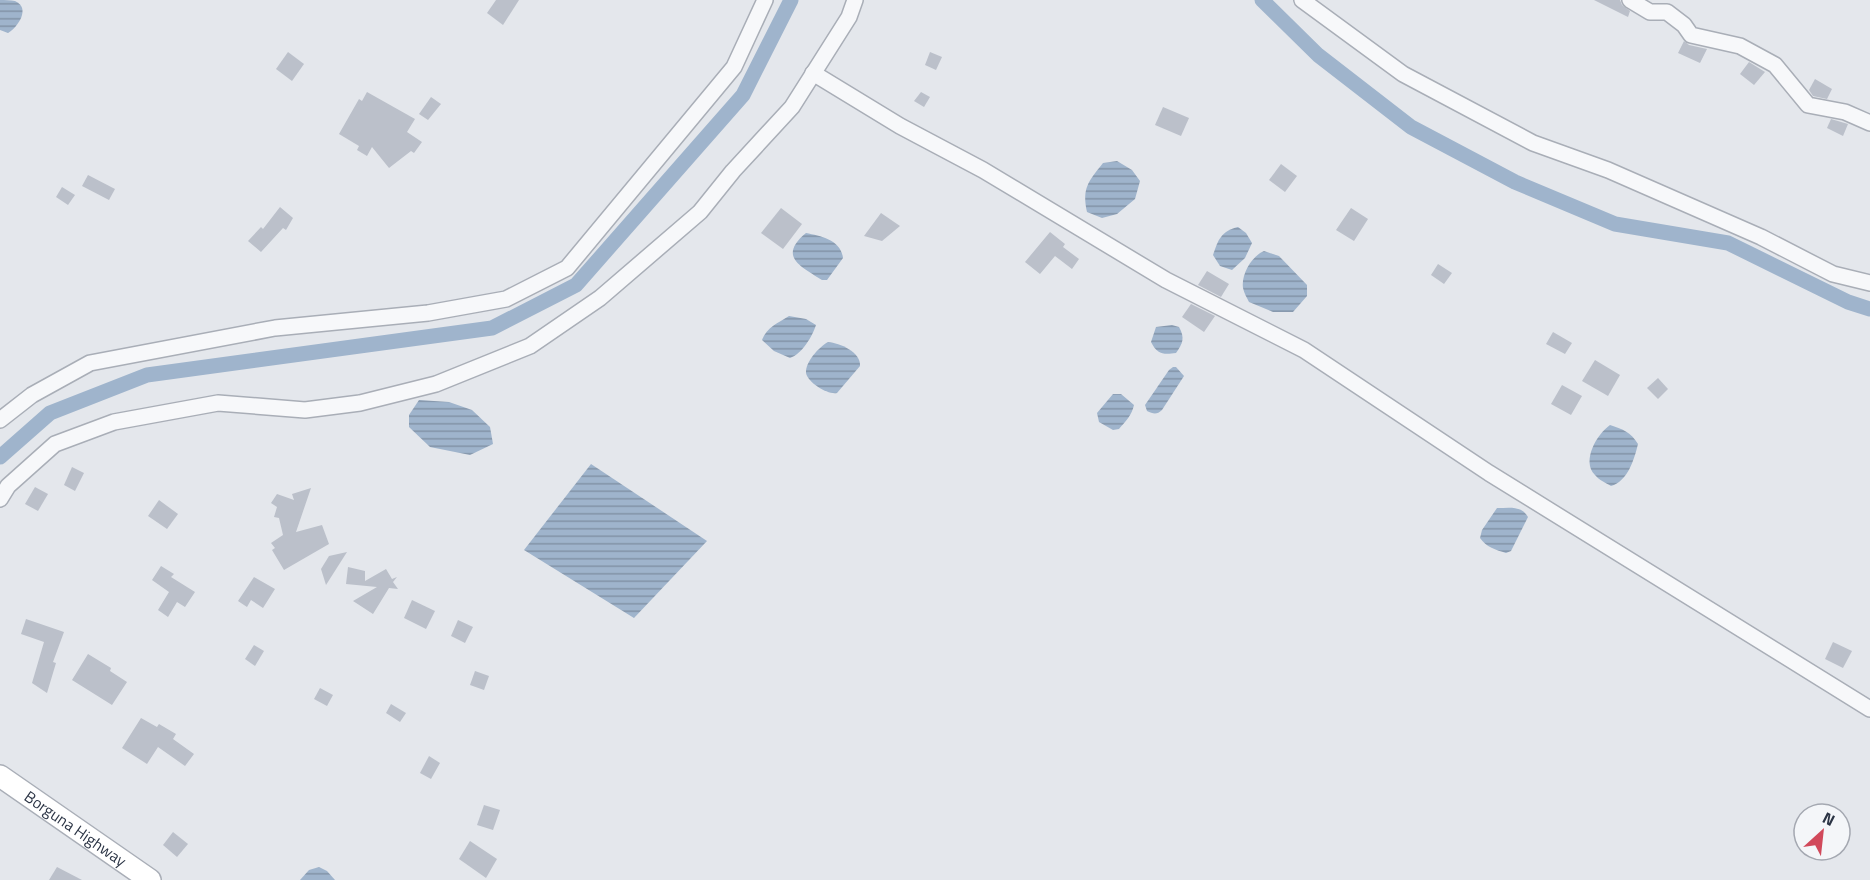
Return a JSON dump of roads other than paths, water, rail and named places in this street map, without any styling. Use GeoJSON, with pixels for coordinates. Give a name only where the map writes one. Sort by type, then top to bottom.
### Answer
{"type":"FeatureCollection","features":[{"type":"Feature","properties":{"kind":"main road","name":"Borguna Highway"},"geometry":{"type":"LineString","coordinates":[[0,776],[150,880]]}},
{"type":"Feature","properties":{"kind":"street"},"geometry":{"type":"LineString","coordinates":[[0,420],[32,395],[90,363],[274,328],[428,313],[506,299],[567,268],[734,67],[765,0]]}},
{"type":"Feature","properties":{"kind":"street"},"geometry":{"type":"LineString","coordinates":[[0,499],[8,486],[55,444],[114,422],[218,403],[305,410],[360,403],[436,384],[530,346],[600,298],[700,212],[733,171],[792,107],[849,17],[855,0]]}},
{"type":"Feature","properties":{"kind":"street"},"geometry":{"type":"LineString","coordinates":[[1302,0],[1402,74],[1533,143],[1608,170],[1761,237],[1833,274],[1870,283]]}},
{"type":"Feature","properties":{"kind":"street"},"geometry":{"type":"LineString","coordinates":[[1630,0],[1650,12],[1667,12],[1684,25],[1691,35],[1740,46],[1775,65],[1808,105],[1845,112],[1870,123]]}},
{"type":"Feature","properties":{"kind":"street"},"geometry":{"type":"LineString","coordinates":[[813,73],[900,126],[983,170],[1166,280],[1304,350],[1489,473],[1870,709]]}},
{"type":"Feature","properties":{"kind":"water"},"geometry":{"type":"Polygon","coordinates":[[[0,0],[15,1],[22,8],[19,22],[8,33],[0,30],[0,0]]]}},
{"type":"Feature","properties":{"kind":"water"},"geometry":{"type":"Polygon","coordinates":[[[1117,161],[1132,170],[1140,181],[1135,199],[1117,214],[1102,218],[1087,212],[1085,197],[1087,186],[1103,163],[1117,161]]]}},
{"type":"Feature","properties":{"kind":"water"},"geometry":{"type":"Polygon","coordinates":[[[1238,227],[1246,233],[1252,243],[1245,258],[1232,270],[1220,266],[1213,255],[1221,237],[1238,227]]]}},
{"type":"Feature","properties":{"kind":"water"},"geometry":{"type":"Polygon","coordinates":[[[806,233],[829,240],[841,252],[843,258],[827,280],[822,280],[807,271],[793,255],[793,249],[806,233]]]}},
{"type":"Feature","properties":{"kind":"water"},"geometry":{"type":"Polygon","coordinates":[[[1264,251],[1279,256],[1307,285],[1307,296],[1293,312],[1273,312],[1249,302],[1243,288],[1244,277],[1248,266],[1264,251]]]}},
{"type":"Feature","properties":{"kind":"water"},"geometry":{"type":"Polygon","coordinates":[[[789,316],[806,319],[816,325],[799,353],[790,358],[774,351],[762,340],[770,329],[789,316]]]}},
{"type":"Feature","properties":{"kind":"water"},"geometry":{"type":"Polygon","coordinates":[[[1172,325],[1179,327],[1183,337],[1182,343],[1176,353],[1161,353],[1151,342],[1156,327],[1172,325]]]}},
{"type":"Feature","properties":{"kind":"water"},"geometry":{"type":"Polygon","coordinates":[[[828,342],[849,349],[857,356],[860,366],[837,393],[819,388],[810,381],[806,373],[813,355],[828,342]]]}},
{"type":"Feature","properties":{"kind":"water"},"geometry":{"type":"Polygon","coordinates":[[[1173,367],[1176,367],[1184,376],[1162,410],[1158,413],[1147,411],[1145,405],[1173,367]]]}},
{"type":"Feature","properties":{"kind":"water"},"geometry":{"type":"Polygon","coordinates":[[[1113,394],[1121,394],[1134,405],[1124,424],[1119,429],[1113,430],[1099,422],[1097,413],[1113,394]]]}},
{"type":"Feature","properties":{"kind":"water"},"geometry":{"type":"Polygon","coordinates":[[[419,400],[449,402],[472,410],[490,427],[493,444],[470,455],[430,447],[409,427],[409,415],[419,400]]]}},
{"type":"Feature","properties":{"kind":"water"},"geometry":{"type":"Polygon","coordinates":[[[1610,425],[1629,434],[1638,444],[1626,475],[1611,486],[1595,475],[1590,463],[1592,448],[1610,425]]]}},
{"type":"Feature","properties":{"kind":"water"},"geometry":{"type":"Polygon","coordinates":[[[591,464],[707,541],[634,618],[524,550],[591,464]]]}},
{"type":"Feature","properties":{"kind":"water"},"geometry":{"type":"Polygon","coordinates":[[[1497,508],[1518,509],[1528,517],[1511,551],[1506,553],[1488,546],[1480,538],[1482,530],[1497,508]]]}},
{"type":"Feature","properties":{"kind":"water"},"geometry":{"type":"Polygon","coordinates":[[[319,867],[327,871],[335,880],[300,880],[309,870],[319,867]]]}},
{"type":"Feature","properties":{"kind":"waterway"},"geometry":{"type":"LineString","coordinates":[[0,457],[50,413],[147,375],[492,328],[576,285],[743,95],[791,0]]}},
{"type":"Feature","properties":{"kind":"waterway"},"geometry":{"type":"LineString","coordinates":[[1262,0],[1318,55],[1411,127],[1515,182],[1615,224],[1728,243],[1848,302],[1870,309]]}}]}
